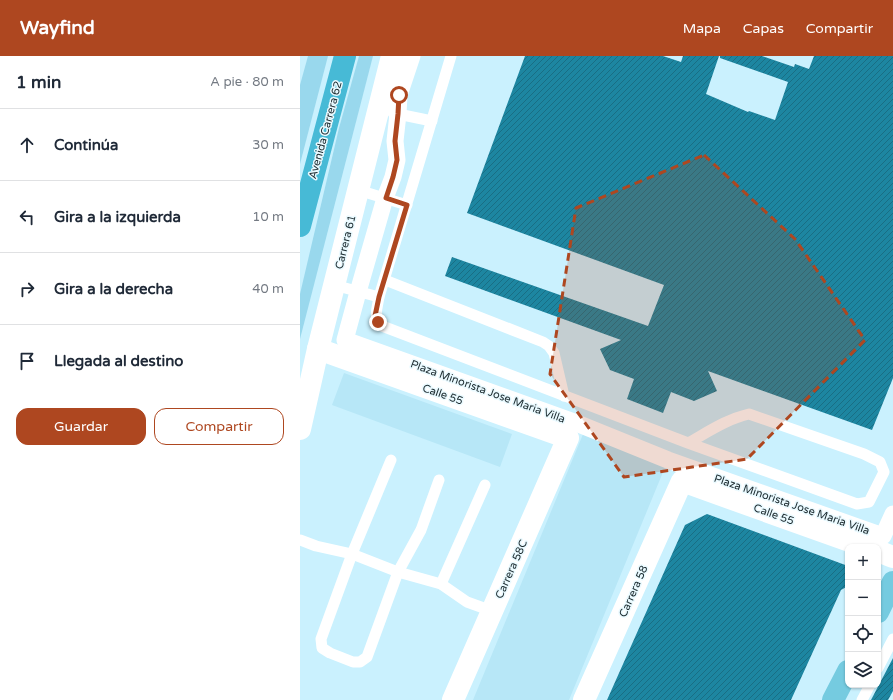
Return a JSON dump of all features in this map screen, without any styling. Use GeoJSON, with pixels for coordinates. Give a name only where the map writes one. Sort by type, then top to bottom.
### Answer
{"type":"FeatureCollection","features":[{"type":"Feature","properties":{"kind":"highway","name":"Avenida Carrera 62"},"geometry":{"type":"LineString","coordinates":[[300,226],[345,56]]}},
{"type":"Feature","properties":{"kind":"main road"},"geometry":{"type":"LineString","coordinates":[[881,606],[893,582]]}},
{"type":"Feature","properties":{"kind":"main road"},"geometry":{"type":"LineString","coordinates":[[834,700],[845,677]]}},
{"type":"Feature","properties":{"kind":"street","name":"Carrera 61"},"geometry":{"type":"LineString","coordinates":[[300,429],[318,349],[358,190],[388,112],[392,56]]}},
{"type":"Feature","properties":{"kind":"street","name":"Plaza Minorista Jose Maria Villa"},"geometry":{"type":"LineString","coordinates":[[412,56],[399,95],[388,112],[395,141],[397,160],[345,340],[571,430],[668,460],[883,536],[893,514]]}},
{"type":"Feature","properties":{"kind":"street","name":"Calle 55"},"geometry":{"type":"LineString","coordinates":[[318,349],[571,430]]}},
{"type":"Feature","properties":{"kind":"street","name":"Carrera 58C"},"geometry":{"type":"LineString","coordinates":[[454,700],[571,430]]}},
{"type":"Feature","properties":{"kind":"street","name":"Calle 55"},"geometry":{"type":"LineString","coordinates":[[682,481],[858,544]]}},
{"type":"Feature","properties":{"kind":"street","name":"Carrera 58"},"geometry":{"type":"LineString","coordinates":[[584,700],[682,481]]}},
{"type":"Feature","properties":{"kind":"street"},"geometry":{"type":"LineString","coordinates":[[881,552],[893,557]]}},
{"type":"Feature","properties":{"kind":"lane"},"geometry":{"type":"LineString","coordinates":[[451,56],[379,297],[375,316],[378,322],[382,326],[582,403],[688,443],[857,504],[869,502],[884,472],[880,462],[864,454],[749,414],[727,421],[688,443]]}},
{"type":"Feature","properties":{"kind":"lane"},"geometry":{"type":"LineString","coordinates":[[388,112],[432,121]]}},
{"type":"Feature","properties":{"kind":"lane"},"geometry":{"type":"LineString","coordinates":[[358,190],[407,205]]}},
{"type":"Feature","properties":{"kind":"lane"},"geometry":{"type":"LineString","coordinates":[[385,280],[543,342],[554,352],[564,396]]}},
{"type":"Feature","properties":{"kind":"lane"},"geometry":{"type":"LineString","coordinates":[[334,285],[379,297]]}},
{"type":"Feature","properties":{"kind":"lane"},"geometry":{"type":"LineString","coordinates":[[571,430],[582,403]]}},
{"type":"Feature","properties":{"kind":"lane"},"geometry":{"type":"LineString","coordinates":[[391,460],[352,554],[321,639],[322,648],[330,654],[353,662],[360,662],[367,658],[398,572],[421,530],[439,480]]}},
{"type":"Feature","properties":{"kind":"lane"},"geometry":{"type":"LineString","coordinates":[[441,584],[485,485]]}},
{"type":"Feature","properties":{"kind":"lane"},"geometry":{"type":"LineString","coordinates":[[300,540],[316,546],[352,554],[398,572],[441,584],[467,602],[492,612]]}},
{"type":"Feature","properties":{"kind":"lane"},"geometry":{"type":"LineString","coordinates":[[881,662],[893,639]]}},
{"type":"Feature","properties":{"kind":"lane"},"geometry":{"type":"LineString","coordinates":[[862,700],[868,688]]}},
{"type":"Feature","properties":{"kind":"highlighted area"},"geometry":{"type":"Polygon","coordinates":[[[704,155],[795,239],[865,340],[747,459],[624,477],[550,374],[576,208],[704,155]]]}},
{"type":"Feature","properties":{"kind":"shaded area"},"geometry":{"type":"Polygon","coordinates":[[[308,56],[328,56],[300,164],[300,85],[308,56]]]}},
{"type":"Feature","properties":{"kind":"shaded area"},"geometry":{"type":"Polygon","coordinates":[[[359,56],[373,56],[300,339],[300,294],[339,128],[359,56]]]}},
{"type":"Feature","properties":{"kind":"shaded area"},"geometry":{"type":"Polygon","coordinates":[[[344,373],[512,434],[500,467],[332,405],[344,373]]]}},
{"type":"Feature","properties":{"kind":"shaded area"},"geometry":{"type":"Polygon","coordinates":[[[586,427],[668,460],[569,700],[473,700],[586,427]]]}},
{"type":"Feature","properties":{"kind":"building"},"geometry":{"type":"Polygon","coordinates":[[[525,56],[663,56],[681,62],[683,56],[719,56],[706,94],[748,112],[749,111],[775,120],[788,82],[720,58],[720,56],[762,56],[794,67],[795,64],[809,69],[814,56],[893,56],[893,378],[872,430],[708,371],[717,391],[694,401],[671,392],[663,413],[627,399],[634,379],[610,370],[600,349],[621,340],[445,276],[452,257],[648,326],[664,285],[467,213],[525,56]]]}},
{"type":"Feature","properties":{"kind":"building"},"geometry":{"type":"Polygon","coordinates":[[[707,514],[845,565],[845,588],[841,590],[791,700],[607,700],[685,525],[707,514]]]}},
{"type":"Feature","properties":{"kind":"building"},"geometry":{"type":"Polygon","coordinates":[[[893,658],[893,691],[888,700],[871,700],[877,688],[881,688],[881,681],[893,658]]]}},
{"type":"Feature","properties":{"kind":"route"},"geometry":{"type":"LineString","coordinates":[[378,322],[375,316],[379,297],[407,205],[386,198],[397,160],[395,141],[399,95]]}}]}
